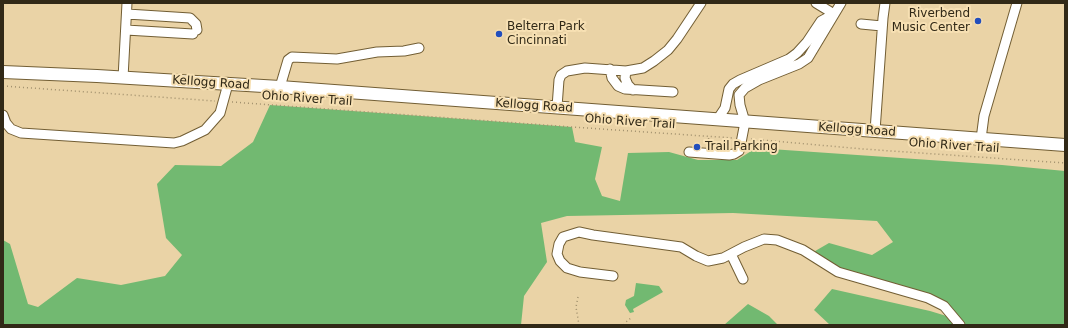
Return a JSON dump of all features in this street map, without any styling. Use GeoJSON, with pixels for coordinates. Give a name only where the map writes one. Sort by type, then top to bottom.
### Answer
{"type":"FeatureCollection","features":[{"type":"Feature","properties":{"kind":"main road","name":"Kellogg Road"},"geometry":{"type":"LineString","coordinates":[[3,72],[280,87],[1065,145]]}},
{"type":"Feature","properties":{"kind":"lane"},"geometry":{"type":"LineString","coordinates":[[123,78],[128,3]]}},
{"type":"Feature","properties":{"kind":"lane"},"geometry":{"type":"LineString","coordinates":[[556,107],[559,80],[561,75],[567,71],[585,68],[626,71],[643,68],[668,50],[701,3]]}},
{"type":"Feature","properties":{"kind":"lane"},"geometry":{"type":"LineString","coordinates":[[816,3],[834,14]]}},
{"type":"Feature","properties":{"kind":"lane"},"geometry":{"type":"LineString","coordinates":[[689,152],[729,155],[739,151],[745,122],[739,96],[745,88],[759,80],[799,64],[808,58],[841,3]]}},
{"type":"Feature","properties":{"kind":"lane"},"geometry":{"type":"LineString","coordinates":[[875,131],[885,3]]}},
{"type":"Feature","properties":{"kind":"lane"},"geometry":{"type":"LineString","coordinates":[[981,139],[984,116],[1017,3]]}},
{"type":"Feature","properties":{"kind":"lane"},"geometry":{"type":"LineString","coordinates":[[126,30],[195,32],[196,24],[190,18],[127,14]]}},
{"type":"Feature","properties":{"kind":"lane"},"geometry":{"type":"LineString","coordinates":[[716,120],[725,108],[729,89],[733,84],[788,60],[802,48],[821,21],[834,14]]}},
{"type":"Feature","properties":{"kind":"lane"},"geometry":{"type":"LineString","coordinates":[[861,24],[882,26]]}},
{"type":"Feature","properties":{"kind":"lane"},"geometry":{"type":"LineString","coordinates":[[280,87],[288,60],[292,57],[337,59],[377,52],[404,51],[419,48]]}},
{"type":"Feature","properties":{"kind":"lane"},"geometry":{"type":"LineString","coordinates":[[610,69],[612,78],[618,86],[625,89],[673,92]]}},
{"type":"Feature","properties":{"kind":"lane"},"geometry":{"type":"LineString","coordinates":[[626,71],[628,85],[633,90]]}},
{"type":"Feature","properties":{"kind":"lane"},"geometry":{"type":"LineString","coordinates":[[3,115],[6,123],[11,129],[20,133],[174,143],[182,141],[205,130],[220,113],[228,84]]}},
{"type":"Feature","properties":{"kind":"lane"},"geometry":{"type":"LineString","coordinates":[[613,276],[580,272],[567,268],[560,261],[557,254],[559,244],[563,237],[579,232],[616,239],[681,247],[708,261],[723,258],[764,239],[777,240],[802,250],[838,272],[928,298],[944,306],[960,325]]}},
{"type":"Feature","properties":{"kind":"lane"},"geometry":{"type":"LineString","coordinates":[[731,254],[743,279]]}},
{"type":"Feature","properties":{"kind":"path","name":"Ohio River Trail"},"geometry":{"type":"LineString","coordinates":[[3,86],[741,138],[863,149],[1065,163]]}},
{"type":"Feature","properties":{"kind":"path"},"geometry":{"type":"LineString","coordinates":[[709,136],[708,143],[711,143]]}},
{"type":"Feature","properties":{"kind":"path"},"geometry":{"type":"LineString","coordinates":[[578,296],[576,307],[579,325]]}},
{"type":"Feature","properties":{"kind":"path"},"geometry":{"type":"LineString","coordinates":[[624,325],[631,318]]}},
{"type":"Feature","properties":{"kind":"green space"},"geometry":{"type":"Polygon","coordinates":[[[270,105],[572,127],[575,142],[602,147],[595,179],[602,196],[620,201],[628,153],[669,152],[698,160],[737,160],[756,148],[1002,165],[1065,171],[1065,325],[830,325],[814,310],[832,289],[930,311],[953,318],[944,306],[838,272],[810,254],[829,243],[872,255],[893,242],[877,221],[733,213],[567,216],[541,223],[547,262],[524,296],[521,325],[3,325],[3,240],[10,244],[28,304],[38,307],[77,278],[121,285],[165,276],[182,255],[166,238],[157,184],[175,165],[221,166],[253,142],[270,105]]]}},
{"type":"Feature","properties":{"kind":"green space"},"geometry":{"type":"Polygon","coordinates":[[[636,283],[659,286],[663,292],[633,309],[634,312],[630,313],[625,305],[626,300],[634,296],[636,283]]]}},
{"type":"Feature","properties":{"kind":"green space"},"geometry":{"type":"Polygon","coordinates":[[[748,304],[769,316],[778,325],[724,325],[748,304]]]}},
{"type":"Feature","properties":{"kind":"place","name":"Riverbend Music Center"},"geometry":{"type":"Point","coordinates":[978,21]}},
{"type":"Feature","properties":{"kind":"place","name":"Belterra Park Cincinnati"},"geometry":{"type":"Point","coordinates":[499,34]}},
{"type":"Feature","properties":{"kind":"place","name":"Trail Parking"},"geometry":{"type":"Point","coordinates":[697,147]}}]}
